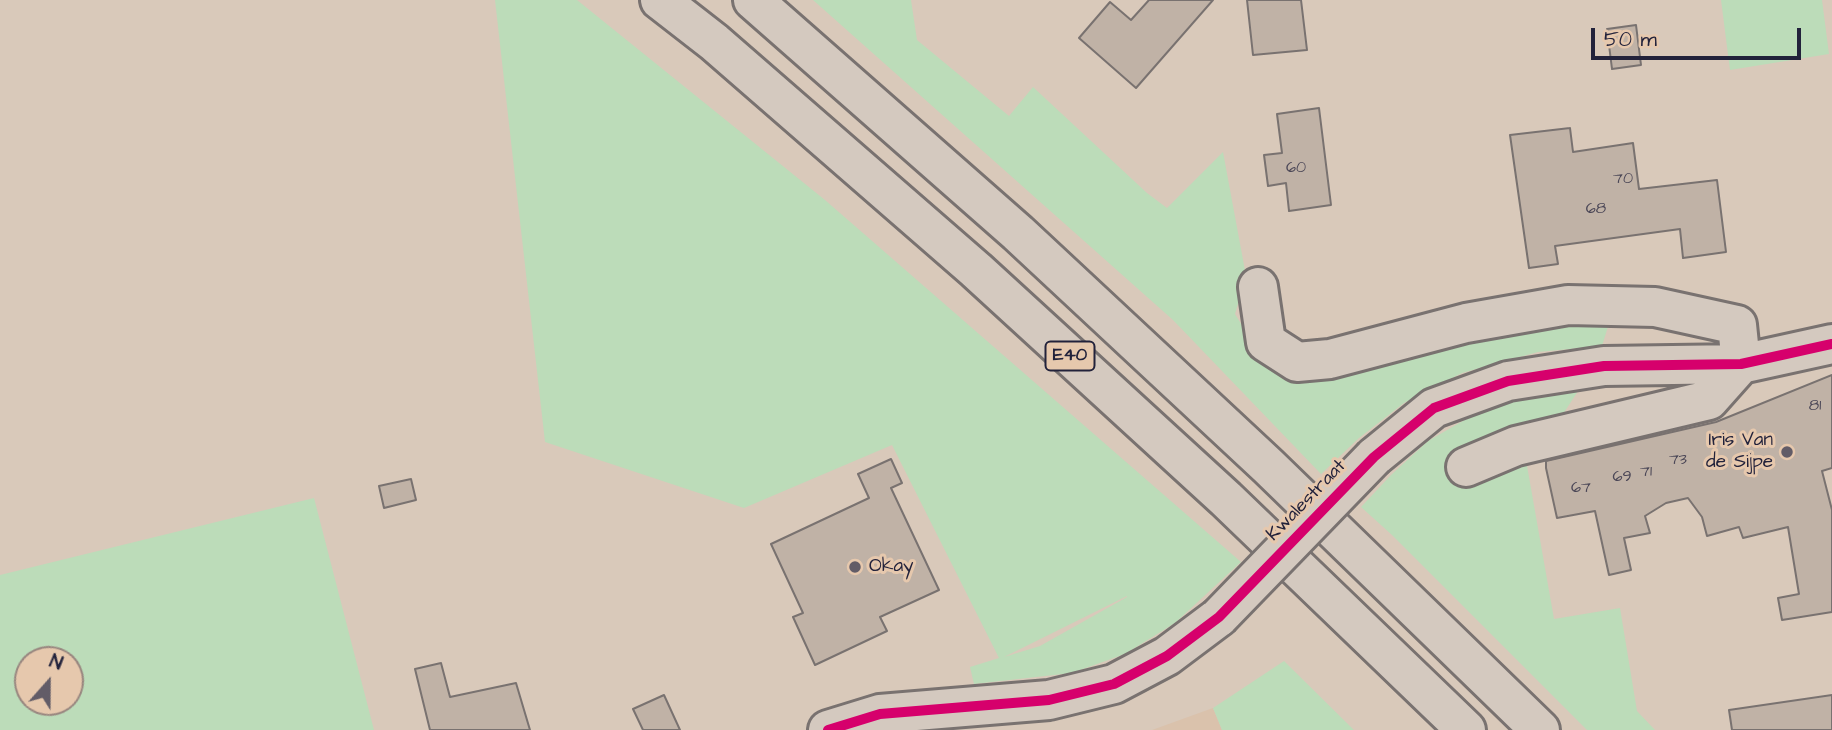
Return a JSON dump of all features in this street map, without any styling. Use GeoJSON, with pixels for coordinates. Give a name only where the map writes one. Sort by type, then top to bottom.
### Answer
{"type":"FeatureCollection","features":[{"type":"Feature","properties":{"kind":"main road","name":"E40"},"geometry":{"type":"LineString","coordinates":[[660,0],[714,42],[976,270],[1226,499],[1466,730]]}},
{"type":"Feature","properties":{"kind":"main road","name":"E40"},"geometry":{"type":"LineString","coordinates":[[753,0],[1038,251],[1268,466],[1541,730]]}},
{"type":"Feature","properties":{"kind":"main road"},"geometry":{"type":"LineString","coordinates":[[1258,287],[1266,342],[1297,362],[1330,359],[1466,323],[1568,305],[1655,307],[1737,325],[1741,364],[1709,400],[1516,446],[1466,467]]}},
{"type":"Feature","properties":{"kind":"main road","name":"Kwalestraat"},"geometry":{"type":"LineString","coordinates":[[828,730],[880,714],[1049,700],[1114,684],[1167,656],[1219,617],[1374,457],[1434,408],[1508,381],[1604,366],[1741,364],[1832,344]]}},
{"type":"Feature","properties":{"kind":"shaded area"},"geometry":{"type":"Polygon","coordinates":[[[1213,708],[1222,730],[1152,730],[1213,708]]]}},
{"type":"Feature","properties":{"kind":"green space"},"geometry":{"type":"Polygon","coordinates":[[[495,0],[577,0],[825,200],[1241,562],[1175,623],[1125,654],[1072,673],[974,684],[970,667],[999,658],[892,445],[744,508],[545,442],[495,0]],[[1127,596],[1004,657],[1040,646],[1127,597],[1127,596]]]}},
{"type":"Feature","properties":{"kind":"green space"},"geometry":{"type":"Polygon","coordinates":[[[813,0],[911,0],[917,40],[1009,116],[1033,87],[1147,193],[1167,208],[1223,152],[1246,276],[1235,314],[1256,348],[1485,327],[1610,320],[1602,346],[1538,352],[1462,373],[1404,403],[1359,438],[1321,474],[1173,320],[813,0]]]}},
{"type":"Feature","properties":{"kind":"green space"},"geometry":{"type":"Polygon","coordinates":[[[1721,0],[1822,0],[1829,54],[1730,70],[1721,0]]]}},
{"type":"Feature","properties":{"kind":"green space"},"geometry":{"type":"Polygon","coordinates":[[[1578,391],[1556,425],[1526,460],[1554,619],[1620,608],[1637,711],[1655,730],[1587,730],[1361,507],[1428,441],[1468,418],[1526,395],[1578,391]]]}},
{"type":"Feature","properties":{"kind":"green space"},"geometry":{"type":"Polygon","coordinates":[[[314,498],[374,730],[0,730],[0,575],[314,498]]]}},
{"type":"Feature","properties":{"kind":"green space"},"geometry":{"type":"Polygon","coordinates":[[[1284,661],[1354,730],[1222,730],[1213,708],[1284,661]]]}},
{"type":"Feature","properties":{"kind":"building"},"geometry":{"type":"Polygon","coordinates":[[[1149,0],[1213,0],[1136,88],[1079,38],[1110,2],[1131,20],[1149,0]]]}},
{"type":"Feature","properties":{"kind":"building"},"geometry":{"type":"Polygon","coordinates":[[[1247,0],[1301,0],[1307,50],[1253,55],[1247,0]]]}},
{"type":"Feature","properties":{"kind":"building"},"geometry":{"type":"Polygon","coordinates":[[[1636,25],[1641,65],[1612,69],[1607,29],[1636,25]]]}},
{"type":"Feature","properties":{"kind":"building"},"geometry":{"type":"Polygon","coordinates":[[[1319,108],[1331,205],[1289,211],[1286,183],[1268,186],[1264,155],[1282,153],[1277,114],[1319,108]]]}},
{"type":"Feature","properties":{"kind":"building"},"geometry":{"type":"Polygon","coordinates":[[[1570,128],[1573,152],[1633,143],[1639,189],[1717,180],[1726,252],[1683,258],[1680,229],[1555,246],[1558,264],[1529,268],[1510,135],[1570,128]]]}},
{"type":"Feature","properties":{"kind":"building"},"geometry":{"type":"Polygon","coordinates":[[[1832,375],[1832,468],[1822,471],[1832,510],[1832,612],[1782,620],[1778,598],[1799,594],[1788,527],[1743,538],[1739,527],[1707,536],[1702,517],[1688,498],[1666,503],[1645,516],[1650,533],[1624,538],[1631,570],[1609,575],[1595,511],[1557,518],[1546,461],[1716,422],[1832,375]]]}},
{"type":"Feature","properties":{"kind":"building","name":"Okay"},"geometry":{"type":"Polygon","coordinates":[[[891,459],[902,483],[891,488],[939,590],[880,617],[887,631],[815,665],[793,617],[803,613],[771,544],[869,498],[858,474],[891,459]]]}},
{"type":"Feature","properties":{"kind":"building"},"geometry":{"type":"Polygon","coordinates":[[[411,479],[416,500],[384,508],[379,486],[411,479]]]}},
{"type":"Feature","properties":{"kind":"building"},"geometry":{"type":"Polygon","coordinates":[[[441,663],[450,697],[516,683],[530,730],[430,730],[415,669],[441,663]]]}},
{"type":"Feature","properties":{"kind":"building"},"geometry":{"type":"Polygon","coordinates":[[[664,695],[680,730],[643,730],[633,709],[664,695]]]}},
{"type":"Feature","properties":{"kind":"building"},"geometry":{"type":"Polygon","coordinates":[[[1832,695],[1832,730],[1732,730],[1729,710],[1832,695]]]}},
{"type":"Feature","properties":{"kind":"cycle path"},"geometry":{"type":"LineString","coordinates":[[828,730],[880,714],[1049,700],[1114,684],[1167,656],[1219,617],[1374,457],[1434,408],[1508,381],[1604,366],[1741,364],[1832,344]]}},
{"type":"Feature","properties":{"kind":"place","name":"Iris Van de Sijpe"},"geometry":{"type":"Point","coordinates":[1787,452]}},
{"type":"Feature","properties":{"kind":"place","name":"Okay"},"geometry":{"type":"Point","coordinates":[855,567]}}]}
